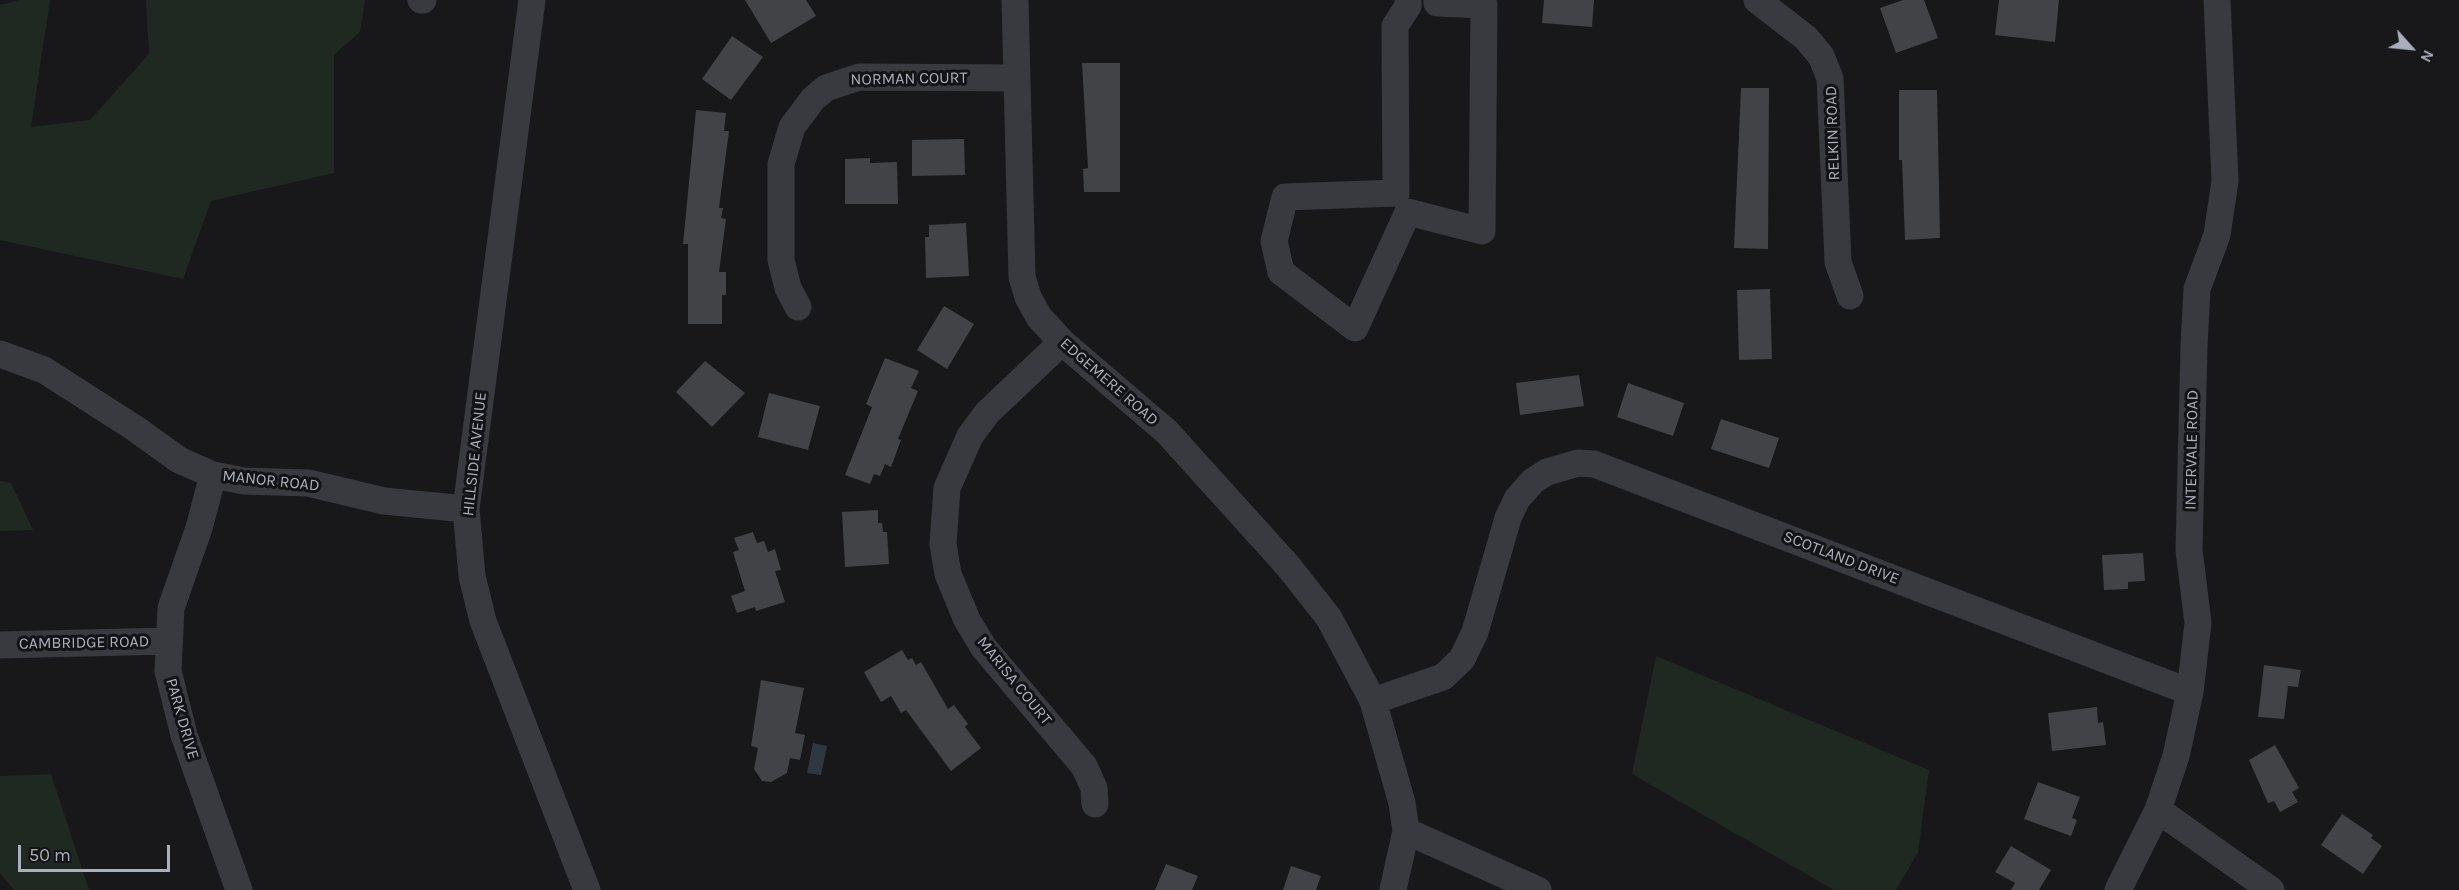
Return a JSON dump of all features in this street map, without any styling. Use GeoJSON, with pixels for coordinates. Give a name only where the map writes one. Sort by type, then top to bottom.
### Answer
{"type":"FeatureCollection","features":[{"type":"Feature","properties":{"kind":"street","name":"HILLSIDE AVENUE"},"geometry":{"type":"LineString","coordinates":[[532,0],[466,509],[472,576],[483,621],[587,890]]}},
{"type":"Feature","properties":{"kind":"street","name":"EDGEMERE ROAD"},"geometry":{"type":"LineString","coordinates":[[1015,0],[1015,78],[1022,277],[1028,297],[1040,317],[1062,342],[1167,432],[1288,566],[1329,618],[1373,701],[1402,803],[1406,831],[1393,890]]}},
{"type":"Feature","properties":{"kind":"street"},"geometry":{"type":"LineString","coordinates":[[1408,0],[1408,6],[1395,26],[1396,193],[1285,196],[1274,241],[1281,272],[1354,328],[1408,212],[1482,231],[1484,4],[1437,3],[1437,0]]}},
{"type":"Feature","properties":{"kind":"street","name":"RELKIN ROAD"},"geometry":{"type":"LineString","coordinates":[[1757,0],[1806,38],[1821,56],[1830,78],[1838,262],[1850,296]]}},
{"type":"Feature","properties":{"kind":"street","name":"INTERVALE ROAD"},"geometry":{"type":"LineString","coordinates":[[2118,890],[2158,810],[2176,756],[2190,692],[2198,623],[2189,550],[2197,290],[2217,235],[2225,181],[2217,0]]}},
{"type":"Feature","properties":{"kind":"street","name":"NORMAN COURT"},"geometry":{"type":"LineString","coordinates":[[798,307],[788,288],[781,260],[781,164],[792,126],[813,99],[826,88],[858,77],[1015,78]]}},
{"type":"Feature","properties":{"kind":"street","name":"MARISA COURT"},"geometry":{"type":"LineString","coordinates":[[1062,342],[987,413],[970,436],[947,488],[943,544],[948,574],[966,620],[984,648],[1084,766],[1094,788],[1095,804]]}},
{"type":"Feature","properties":{"kind":"street","name":"MANOR ROAD"},"geometry":{"type":"LineString","coordinates":[[0,354],[44,370],[136,429],[179,460],[213,475],[244,481],[308,483],[384,501],[466,509]]}},
{"type":"Feature","properties":{"kind":"street","name":"SCOTLAND DRIVE"},"geometry":{"type":"LineString","coordinates":[[1373,701],[1443,677],[1462,659],[1475,632],[1509,518],[1517,499],[1533,481],[1547,472],[1570,464],[1594,464],[2190,692]]}},
{"type":"Feature","properties":{"kind":"street","name":"PARK DRIVE"},"geometry":{"type":"LineString","coordinates":[[213,475],[199,528],[171,608],[168,671],[174,703],[239,890]]}},
{"type":"Feature","properties":{"kind":"street","name":"CAMBRIDGE ROAD"},"geometry":{"type":"LineString","coordinates":[[0,645],[168,641]]}},
{"type":"Feature","properties":{"kind":"street"},"geometry":{"type":"LineString","coordinates":[[2158,810],[2271,890]]}},
{"type":"Feature","properties":{"kind":"street"},"geometry":{"type":"LineString","coordinates":[[1406,831],[1538,890]]}},
{"type":"Feature","properties":{"kind":"shaded area"},"geometry":{"type":"Polygon","coordinates":[[[19,0],[50,0],[31,127],[90,120],[149,54],[146,0],[365,0],[360,32],[334,55],[334,173],[211,201],[183,279],[0,240],[0,5],[19,0]]]}},
{"type":"Feature","properties":{"kind":"shaded area"},"geometry":{"type":"Polygon","coordinates":[[[0,481],[11,483],[33,530],[0,531],[0,481]]]}},
{"type":"Feature","properties":{"kind":"shaded area"},"geometry":{"type":"Polygon","coordinates":[[[1656,656],[1929,770],[1918,852],[1896,890],[1834,890],[1632,774],[1656,656]]]}},
{"type":"Feature","properties":{"kind":"shaded area"},"geometry":{"type":"Polygon","coordinates":[[[813,743],[827,746],[821,775],[807,773],[813,743]]]}},
{"type":"Feature","properties":{"kind":"shaded area"},"geometry":{"type":"Polygon","coordinates":[[[51,774],[89,890],[14,890],[0,873],[0,776],[51,774]]]}},
{"type":"Feature","properties":{"kind":"building"},"geometry":{"type":"Polygon","coordinates":[[[745,0],[806,0],[816,16],[771,43],[745,0]]]}},
{"type":"Feature","properties":{"kind":"building"},"geometry":{"type":"Polygon","coordinates":[[[1544,0],[1594,0],[1592,27],[1542,23],[1544,0]]]}},
{"type":"Feature","properties":{"kind":"building"},"geometry":{"type":"Polygon","coordinates":[[[1903,0],[1924,0],[1938,38],[1896,53],[1880,8],[1903,0]]]}},
{"type":"Feature","properties":{"kind":"building"},"geometry":{"type":"Polygon","coordinates":[[[1999,0],[2059,0],[2055,42],[1995,35],[1999,0]]]}},
{"type":"Feature","properties":{"kind":"building"},"geometry":{"type":"Polygon","coordinates":[[[732,36],[763,57],[731,100],[702,79],[732,36]]]}},
{"type":"Feature","properties":{"kind":"building"},"geometry":{"type":"Polygon","coordinates":[[[1082,63],[1120,63],[1120,192],[1084,192],[1083,169],[1088,168],[1082,63]]]}},
{"type":"Feature","properties":{"kind":"building"},"geometry":{"type":"Polygon","coordinates":[[[1741,88],[1769,88],[1768,249],[1734,248],[1741,88]]]}},
{"type":"Feature","properties":{"kind":"building"},"geometry":{"type":"Polygon","coordinates":[[[1899,90],[1937,90],[1940,238],[1905,240],[1902,160],[1899,160],[1899,90]]]}},
{"type":"Feature","properties":{"kind":"building"},"geometry":{"type":"Polygon","coordinates":[[[696,110],[726,113],[724,131],[729,131],[719,208],[723,208],[721,218],[726,219],[719,272],[726,272],[726,295],[722,295],[722,324],[688,324],[688,244],[683,244],[696,110]]]}},
{"type":"Feature","properties":{"kind":"building"},"geometry":{"type":"Polygon","coordinates":[[[964,139],[965,175],[912,176],[912,140],[964,139]]]}},
{"type":"Feature","properties":{"kind":"building"},"geometry":{"type":"Polygon","coordinates":[[[870,158],[870,163],[897,162],[898,204],[845,204],[845,159],[870,158]]]}},
{"type":"Feature","properties":{"kind":"building"},"geometry":{"type":"Polygon","coordinates":[[[966,223],[969,276],[926,278],[925,237],[929,237],[929,225],[966,223]]]}},
{"type":"Feature","properties":{"kind":"building"},"geometry":{"type":"Polygon","coordinates":[[[1770,289],[1772,359],[1739,360],[1737,290],[1770,289]]]}},
{"type":"Feature","properties":{"kind":"building"},"geometry":{"type":"Polygon","coordinates":[[[944,306],[974,324],[947,369],[917,350],[944,306]]]}},
{"type":"Feature","properties":{"kind":"building"},"geometry":{"type":"Polygon","coordinates":[[[885,358],[919,371],[911,388],[918,391],[898,439],[901,440],[891,467],[885,464],[880,476],[874,474],[870,484],[845,475],[872,407],[866,404],[885,358]]]}},
{"type":"Feature","properties":{"kind":"building"},"geometry":{"type":"Polygon","coordinates":[[[705,361],[745,393],[712,427],[676,392],[705,361]]]}},
{"type":"Feature","properties":{"kind":"building"},"geometry":{"type":"Polygon","coordinates":[[[1579,375],[1584,406],[1520,415],[1516,383],[1579,375]]]}},
{"type":"Feature","properties":{"kind":"building"},"geometry":{"type":"Polygon","coordinates":[[[1628,383],[1684,403],[1673,436],[1617,417],[1628,383]]]}},
{"type":"Feature","properties":{"kind":"building"},"geometry":{"type":"Polygon","coordinates":[[[769,393],[820,406],[808,450],[758,437],[769,393]]]}},
{"type":"Feature","properties":{"kind":"building"},"geometry":{"type":"Polygon","coordinates":[[[1721,419],[1779,438],[1769,468],[1711,449],[1721,419]]]}},
{"type":"Feature","properties":{"kind":"building"},"geometry":{"type":"Polygon","coordinates":[[[878,510],[878,523],[882,523],[883,532],[887,532],[889,564],[845,567],[842,512],[878,510]]]}},
{"type":"Feature","properties":{"kind":"building"},"geometry":{"type":"Polygon","coordinates":[[[753,532],[757,543],[764,541],[768,552],[775,549],[781,570],[775,571],[785,602],[756,611],[755,607],[737,613],[731,596],[745,591],[733,552],[739,550],[734,538],[753,532]]]}},
{"type":"Feature","properties":{"kind":"building"},"geometry":{"type":"Polygon","coordinates":[[[2143,553],[2145,581],[2128,582],[2128,589],[2104,590],[2102,555],[2143,553]]]}},
{"type":"Feature","properties":{"kind":"building"},"geometry":{"type":"Polygon","coordinates":[[[902,650],[908,660],[912,658],[916,665],[921,662],[948,709],[954,705],[968,724],[965,727],[981,748],[951,771],[906,710],[901,713],[891,696],[881,702],[864,672],[902,650]]]}},
{"type":"Feature","properties":{"kind":"building"},"geometry":{"type":"Polygon","coordinates":[[[2264,665],[2301,670],[2298,687],[2288,686],[2284,719],[2258,717],[2264,665]]]}},
{"type":"Feature","properties":{"kind":"building"},"geometry":{"type":"Polygon","coordinates":[[[761,680],[804,688],[795,733],[805,735],[800,760],[790,758],[787,773],[771,782],[762,781],[754,769],[758,748],[751,746],[761,680]]]}},
{"type":"Feature","properties":{"kind":"building"},"geometry":{"type":"Polygon","coordinates":[[[2097,707],[2098,723],[2103,722],[2106,745],[2052,751],[2048,713],[2097,707]]]}},
{"type":"Feature","properties":{"kind":"building"},"geometry":{"type":"Polygon","coordinates":[[[2275,745],[2299,788],[2292,792],[2298,802],[2280,812],[2274,801],[2268,803],[2249,760],[2275,745]]]}},
{"type":"Feature","properties":{"kind":"building"},"geometry":{"type":"Polygon","coordinates":[[[2038,782],[2080,797],[2072,818],[2077,820],[2071,836],[2024,819],[2038,782]]]}},
{"type":"Feature","properties":{"kind":"building"},"geometry":{"type":"Polygon","coordinates":[[[2342,814],[2373,835],[2371,838],[2382,846],[2363,874],[2321,845],[2342,814]]]}},
{"type":"Feature","properties":{"kind":"building"},"geometry":{"type":"Polygon","coordinates":[[[2011,846],[2051,870],[2039,890],[2011,890],[2015,883],[1995,872],[2011,846]]]}},
{"type":"Feature","properties":{"kind":"building"},"geometry":{"type":"Polygon","coordinates":[[[1166,864],[1198,876],[1192,890],[1155,890],[1166,864]]]}},
{"type":"Feature","properties":{"kind":"building"},"geometry":{"type":"Polygon","coordinates":[[[1291,866],[1321,876],[1316,890],[1283,890],[1291,866]]]}}]}
